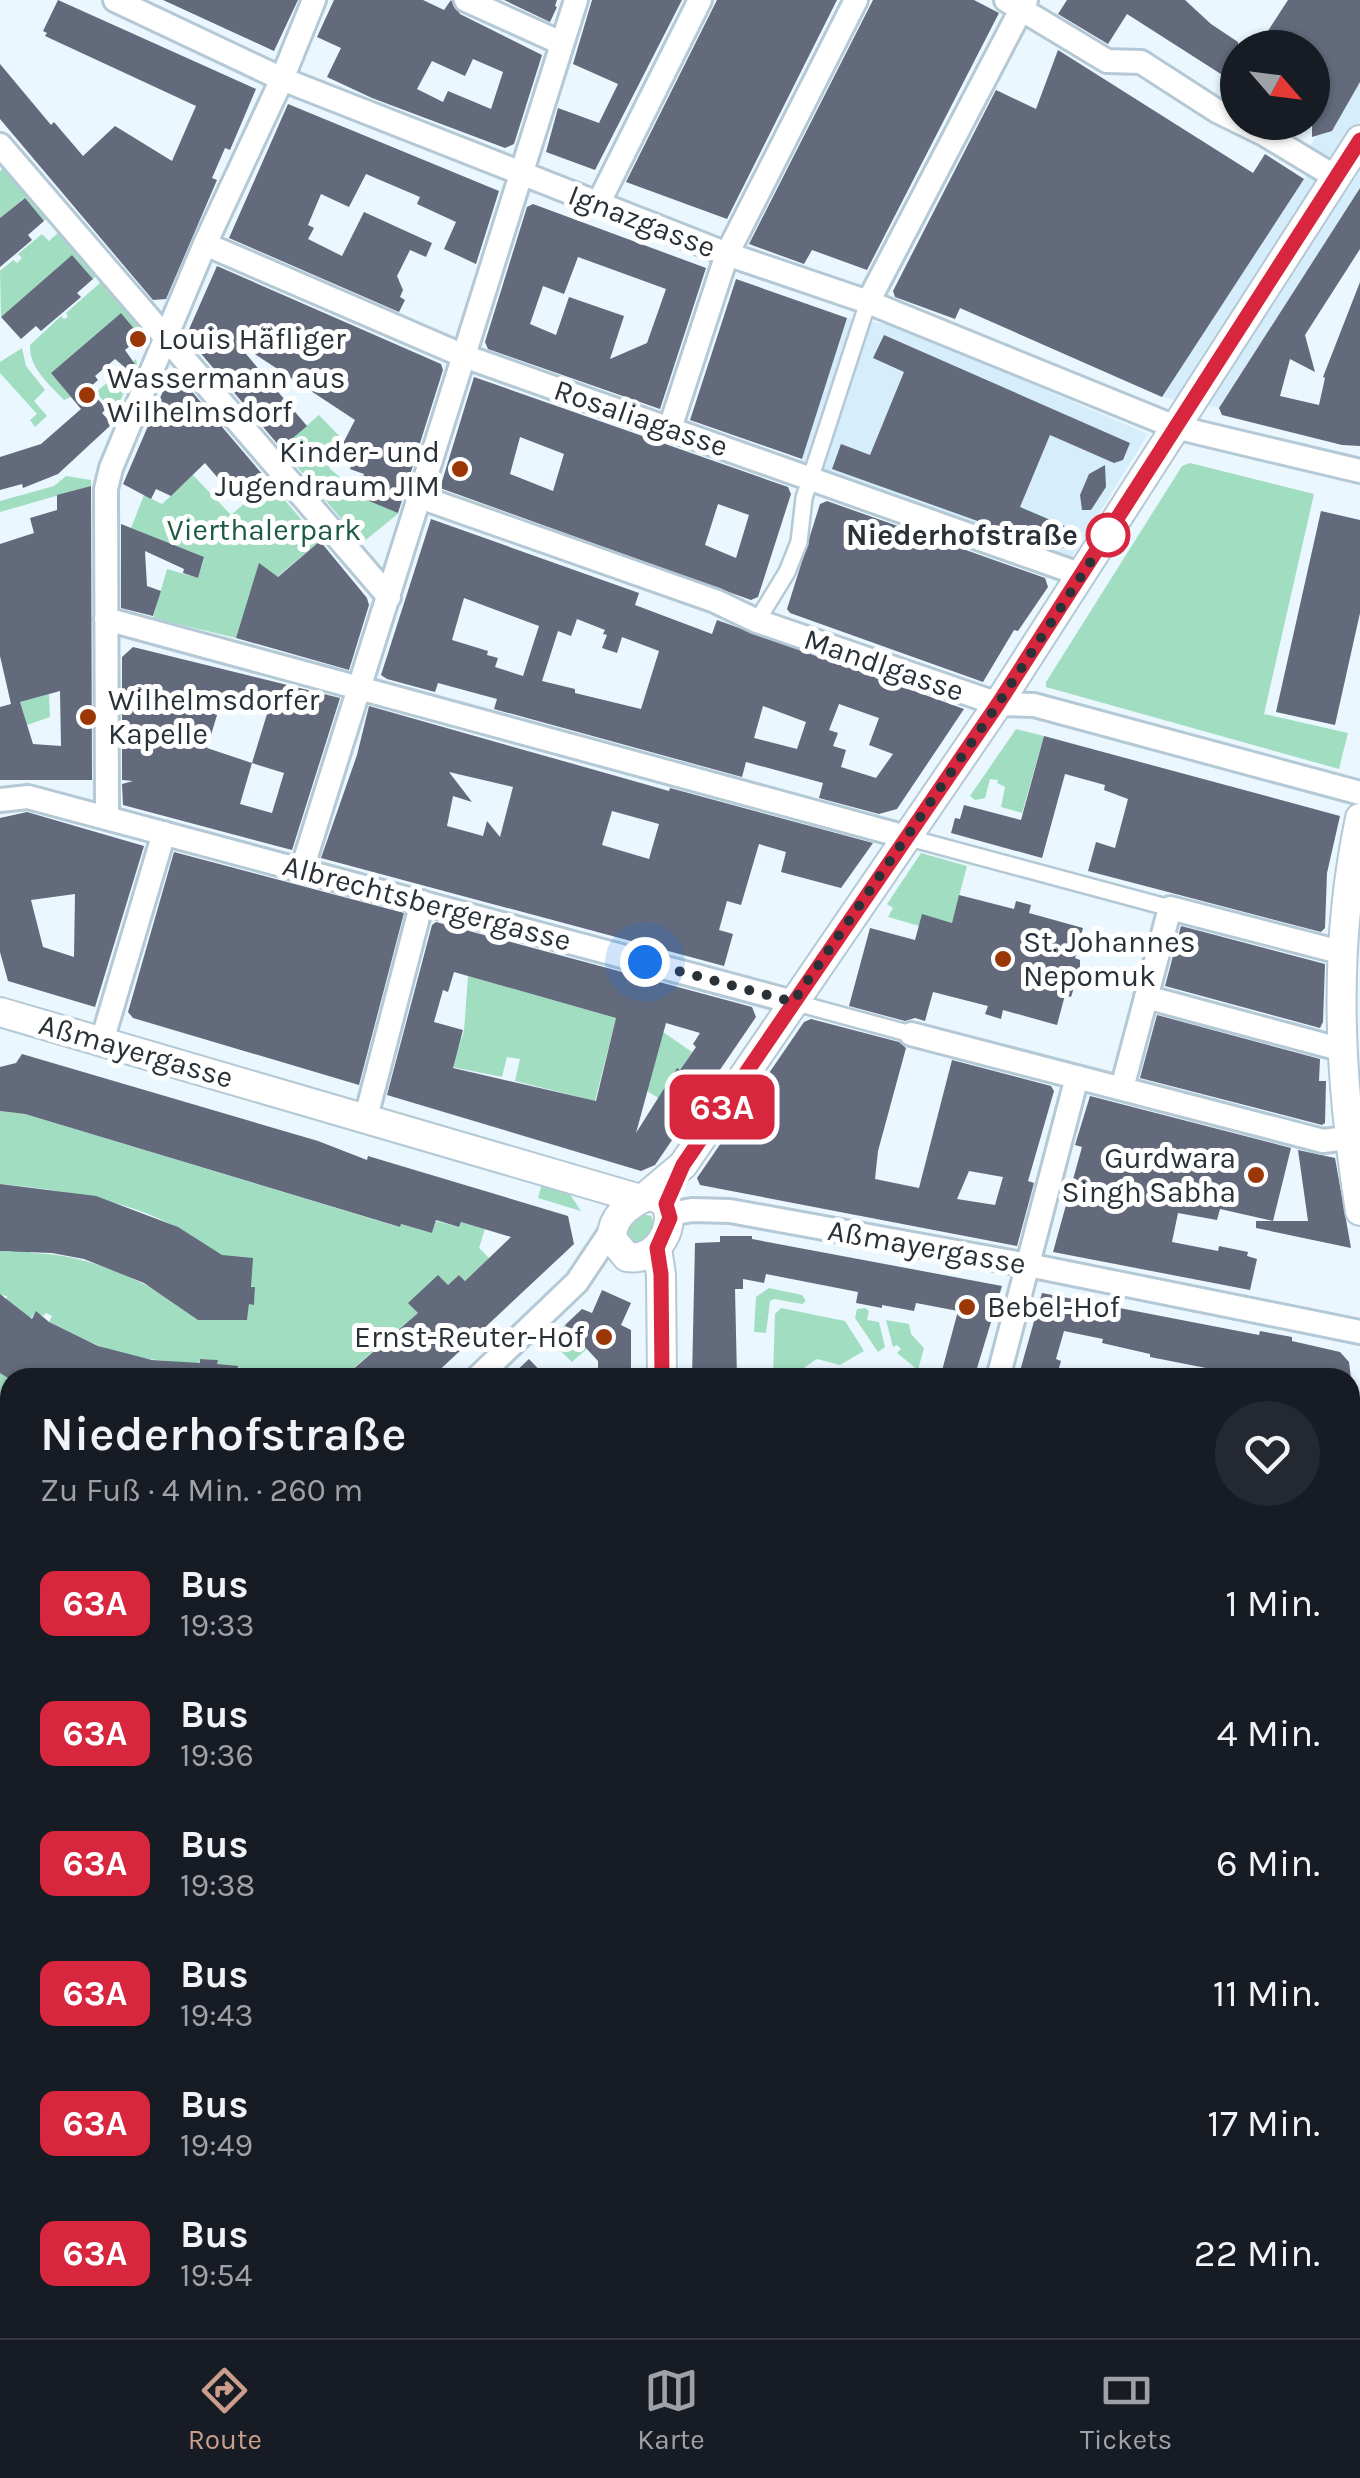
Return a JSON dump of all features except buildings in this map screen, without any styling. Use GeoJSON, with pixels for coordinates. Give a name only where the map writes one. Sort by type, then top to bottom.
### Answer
{"type":"FeatureCollection","features":[{"type":"Feature","properties":{"kind":"street","name":"Ignazgasse"},"geometry":{"type":"LineString","coordinates":[[114,0],[282,79],[522,176],[599,202],[727,254],[868,302],[1175,428],[1360,471]]}},
{"type":"Feature","properties":{"kind":"street"},"geometry":{"type":"LineString","coordinates":[[107,818],[106,488],[111,468],[314,0]]}},
{"type":"Feature","properties":{"kind":"street"},"geometry":{"type":"LineString","coordinates":[[466,0],[562,43]]}},
{"type":"Feature","properties":{"kind":"street"},"geometry":{"type":"LineString","coordinates":[[302,870],[576,0]]}},
{"type":"Feature","properties":{"kind":"street"},"geometry":{"type":"LineString","coordinates":[[599,202],[700,0]]}},
{"type":"Feature","properties":{"kind":"street"},"geometry":{"type":"LineString","coordinates":[[670,428],[727,254],[856,0]]}},
{"type":"Feature","properties":{"kind":"street"},"geometry":{"type":"LineString","coordinates":[[757,621],[800,542],[804,498],[868,302],[1018,2],[1106,60],[1141,62],[1228,118],[1264,134],[1337,178]]}},
{"type":"Feature","properties":{"kind":"street"},"geometry":{"type":"LineString","coordinates":[[577,1282],[640,1254],[655,1204],[998,704],[1360,140]]}},
{"type":"Feature","properties":{"kind":"street"},"geometry":{"type":"LineString","coordinates":[[0,145],[389,597]]}},
{"type":"Feature","properties":{"kind":"street","name":"Rosaliagasse"},"geometry":{"type":"LineString","coordinates":[[206,244],[464,356],[1082,575]]}},
{"type":"Feature","properties":{"kind":"street","name":"Mandlgasse"},"geometry":{"type":"LineString","coordinates":[[420,497],[716,601],[757,621],[998,704],[1034,705],[1360,793]]}},
{"type":"Feature","properties":{"kind":"street"},"geometry":{"type":"LineString","coordinates":[[106,619],[1340,952]]}},
{"type":"Feature","properties":{"kind":"street","name":"Albrechtsbergergasse"},"geometry":{"type":"LineString","coordinates":[[0,800],[28,796],[911,1034]]}},
{"type":"Feature","properties":{"kind":"street"},"geometry":{"type":"LineString","coordinates":[[1360,818],[1340,952],[1343,1050],[1360,1211]]}},
{"type":"Feature","properties":{"kind":"street"},"geometry":{"type":"LineString","coordinates":[[102,1041],[164,833]]}},
{"type":"Feature","properties":{"kind":"street"},"geometry":{"type":"LineString","coordinates":[[366,1117],[422,902]]}},
{"type":"Feature","properties":{"kind":"street"},"geometry":{"type":"LineString","coordinates":[[1122,1088],[1170,908]]}},
{"type":"Feature","properties":{"kind":"street"},"geometry":{"type":"LineString","coordinates":[[1146,997],[1343,1050]]}},
{"type":"Feature","properties":{"kind":"street","name":"Aßmayergasse"},"geometry":{"type":"LineString","coordinates":[[0,1012],[655,1204],[730,1211],[1028,1264],[1360,1332]]}},
{"type":"Feature","properties":{"kind":"street"},"geometry":{"type":"LineString","coordinates":[[911,1034],[1323,1142],[1352,1129]]}},
{"type":"Feature","properties":{"kind":"street"},"geometry":{"type":"LineString","coordinates":[[1001,1368],[1077,1077]]}},
{"type":"Feature","properties":{"kind":"street","name":"Aßmayergasse"},"geometry":{"type":"LineString","coordinates":[[559,1173],[583,1190],[612,1227],[615,1246],[640,1254],[662,1300],[662,1368]]}},
{"type":"Feature","properties":{"kind":"street"},"geometry":{"type":"LineString","coordinates":[[487,1368],[577,1282],[612,1227],[655,1204]]}},
{"type":"Feature","properties":{"kind":"shaded area"},"geometry":{"type":"Polygon","coordinates":[[[1360,82],[1360,188],[1219,408],[1162,397],[1304,179],[1317,153],[1310,147],[1314,140],[1330,140],[1360,82]]]}},
{"type":"Feature","properties":{"kind":"shaded area"},"geometry":{"type":"Polygon","coordinates":[[[847,318],[896,326],[1148,434],[1071,559],[800,463],[847,318]]]}},
{"type":"Feature","properties":{"kind":"green space"},"geometry":{"type":"Polygon","coordinates":[[[4,168],[47,218],[44,221],[24,198],[0,218],[0,171],[4,168]]]}},
{"type":"Feature","properties":{"kind":"green space"},"geometry":{"type":"Polygon","coordinates":[[[59,232],[96,276],[93,279],[72,255],[1,317],[0,271],[13,260],[17,263],[22,258],[18,254],[42,234],[49,241],[59,232]]]}},
{"type":"Feature","properties":{"kind":"green space"},"geometry":{"type":"Polygon","coordinates":[[[101,282],[143,333],[141,337],[121,313],[51,373],[71,397],[64,400],[36,368],[30,345],[61,316],[68,317],[66,313],[101,282]]]}},
{"type":"Feature","properties":{"kind":"green space"},"geometry":{"type":"Polygon","coordinates":[[[22,348],[26,366],[45,390],[34,401],[47,416],[35,427],[30,420],[37,414],[0,373],[0,362],[22,348]]]}},
{"type":"Feature","properties":{"kind":"green space"},"geometry":{"type":"Polygon","coordinates":[[[136,359],[137,364],[114,414],[96,392],[136,359]]]}},
{"type":"Feature","properties":{"kind":"green space"},"geometry":{"type":"Polygon","coordinates":[[[319,415],[344,441],[329,468],[369,501],[399,513],[362,543],[281,448],[319,415]]]}},
{"type":"Feature","properties":{"kind":"green space"},"geometry":{"type":"Polygon","coordinates":[[[1190,463],[1314,494],[1264,714],[1348,733],[1339,769],[1046,687],[1182,466],[1190,463]]]}},
{"type":"Feature","properties":{"kind":"green space","name":"Vierthalerpark"},"geometry":{"type":"Polygon","coordinates":[[[193,475],[231,515],[269,482],[320,541],[277,577],[259,564],[236,638],[153,618],[167,569],[198,578],[204,558],[131,528],[144,495],[162,504],[193,475]]]}},
{"type":"Feature","properties":{"kind":"green space"},"geometry":{"type":"Polygon","coordinates":[[[66,476],[91,480],[91,486],[0,512],[0,501],[54,486],[66,476]]]}},
{"type":"Feature","properties":{"kind":"green space"},"geometry":{"type":"Polygon","coordinates":[[[49,694],[50,717],[27,725],[20,702],[49,694]]]}},
{"type":"Feature","properties":{"kind":"green space"},"geometry":{"type":"Polygon","coordinates":[[[1016,729],[1044,736],[1022,813],[1001,807],[1005,787],[998,780],[990,779],[985,798],[975,800],[970,796],[1016,729]]]}},
{"type":"Feature","properties":{"kind":"green space"},"geometry":{"type":"Polygon","coordinates":[[[921,853],[967,866],[952,923],[923,915],[919,926],[888,917],[893,908],[887,904],[921,853]]]}},
{"type":"Feature","properties":{"kind":"green space"},"geometry":{"type":"Polygon","coordinates":[[[468,976],[616,1018],[595,1101],[515,1081],[520,1059],[507,1057],[502,1077],[452,1067],[464,1031],[468,976]]]}},
{"type":"Feature","properties":{"kind":"green space"},"geometry":{"type":"Polygon","coordinates":[[[663,1032],[692,1052],[680,1070],[676,1069],[660,1099],[647,1091],[663,1032]]]}},
{"type":"Feature","properties":{"kind":"green space"},"geometry":{"type":"Polygon","coordinates":[[[0,1111],[25,1114],[399,1227],[401,1224],[432,1233],[436,1221],[459,1227],[461,1222],[485,1229],[479,1248],[489,1258],[465,1281],[459,1275],[448,1285],[409,1303],[418,1313],[354,1368],[242,1368],[200,1359],[196,1368],[119,1353],[49,1322],[52,1316],[46,1313],[43,1316],[36,1312],[31,1318],[6,1305],[7,1296],[0,1295],[0,1251],[11,1252],[13,1244],[30,1245],[30,1253],[99,1265],[162,1294],[203,1320],[247,1320],[255,1288],[195,1238],[149,1215],[101,1199],[0,1184],[0,1111]]]}},
{"type":"Feature","properties":{"kind":"green space"},"geometry":{"type":"Polygon","coordinates":[[[542,1183],[567,1190],[581,1211],[538,1198],[542,1183]]]}},
{"type":"Feature","properties":{"kind":"green space"},"geometry":{"type":"Polygon","coordinates":[[[643,1214],[651,1216],[654,1223],[645,1241],[632,1244],[625,1239],[625,1230],[643,1214]]]}},
{"type":"Feature","properties":{"kind":"green space"},"geometry":{"type":"Polygon","coordinates":[[[769,1288],[802,1295],[806,1301],[770,1301],[766,1333],[754,1332],[756,1297],[769,1288]]]}},
{"type":"Feature","properties":{"kind":"green space"},"geometry":{"type":"Polygon","coordinates":[[[781,1308],[845,1321],[864,1351],[840,1365],[817,1359],[804,1368],[773,1368],[775,1314],[781,1308]]]}},
{"type":"Feature","properties":{"kind":"green space"},"geometry":{"type":"Polygon","coordinates":[[[857,1309],[869,1311],[867,1320],[879,1322],[885,1347],[878,1352],[855,1318],[857,1309]]]}},
{"type":"Feature","properties":{"kind":"green space"},"geometry":{"type":"Polygon","coordinates":[[[886,1320],[909,1324],[911,1334],[924,1348],[919,1368],[897,1353],[901,1349],[897,1345],[893,1347],[886,1320]]]}},
{"type":"Feature","properties":{"kind":"green space"},"geometry":{"type":"Polygon","coordinates":[[[565,1325],[589,1347],[572,1362],[549,1340],[565,1325]]]}},
{"type":"Feature","properties":{"kind":"bus line","name":"63A"},"geometry":{"type":"LineString","coordinates":[[662,1368],[657,1248],[670,1218],[666,1204],[683,1165],[998,704],[1360,140]]}},
{"type":"Feature","properties":{"kind":"place","name":"Louis Häfliger"},"geometry":{"type":"Point","coordinates":[138,339]}},
{"type":"Feature","properties":{"kind":"place","name":"Wassermann aus Wilhelmsdorf"},"geometry":{"type":"Point","coordinates":[87,395]}},
{"type":"Feature","properties":{"kind":"place","name":"Kinder- und Jugendraum JIM"},"geometry":{"type":"Point","coordinates":[460,469]}},
{"type":"Feature","properties":{"kind":"place","name":"Niederhofstraße"},"geometry":{"type":"Point","coordinates":[1108,535]}},
{"type":"Feature","properties":{"kind":"place","name":"Wilhelmsdorfer Kapelle"},"geometry":{"type":"Point","coordinates":[88,717]}},
{"type":"Feature","properties":{"kind":"place","name":"St. Johannes Nepomuk"},"geometry":{"type":"Point","coordinates":[1003,959]}},
{"type":"Feature","properties":{"kind":"place","name":"Gurdwara Singh Sabha"},"geometry":{"type":"Point","coordinates":[1256,1175]}},
{"type":"Feature","properties":{"kind":"place","name":"Bebel-Hof"},"geometry":{"type":"Point","coordinates":[967,1307]}},
{"type":"Feature","properties":{"kind":"place","name":"Ernst-Reuter-Hof"},"geometry":{"type":"Point","coordinates":[604,1337]}},
{"type":"Feature","properties":{"kind":"route"},"geometry":{"type":"LineString","coordinates":[[645,962],[793,1002],[998,704],[1110,532],[1108,535]]}}]}
